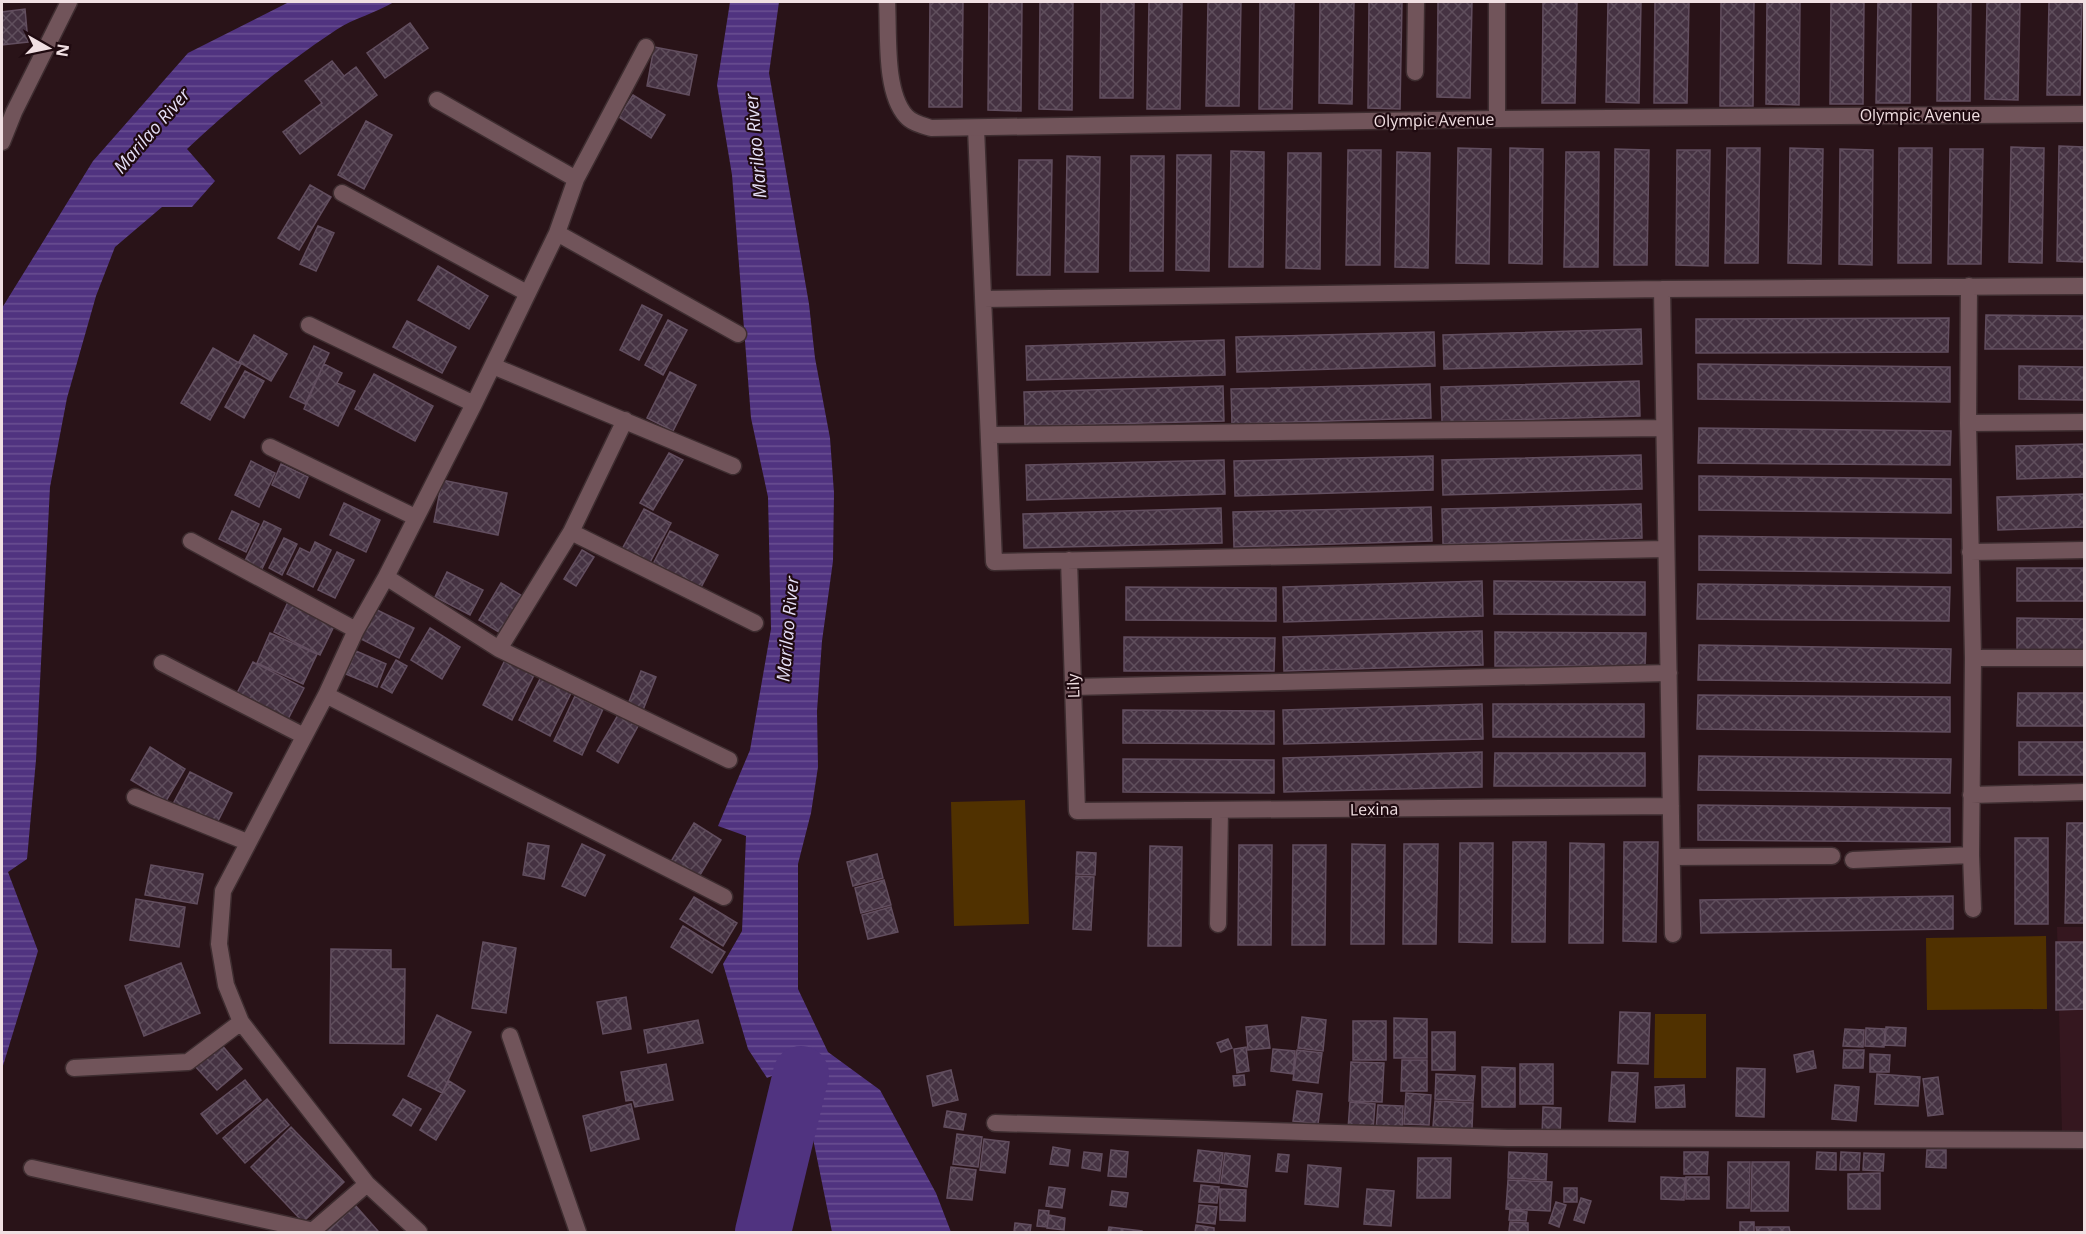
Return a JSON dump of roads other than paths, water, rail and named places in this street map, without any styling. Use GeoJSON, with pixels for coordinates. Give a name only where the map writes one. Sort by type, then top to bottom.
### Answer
{"type":"FeatureCollection","features":[{"type":"Feature","properties":{"kind":"street"},"geometry":{"type":"LineString","coordinates":[[2,142],[8,112],[69,2]]}},
{"type":"Feature","properties":{"kind":"street","name":"Olympic Avenue"},"geometry":{"type":"LineString","coordinates":[[887,2],[894,93],[899,107],[907,118],[931,128],[1497,119],[2085,114]]}},
{"type":"Feature","properties":{"kind":"street"},"geometry":{"type":"LineString","coordinates":[[1415,72],[1416,2]]}},
{"type":"Feature","properties":{"kind":"street"},"geometry":{"type":"LineString","coordinates":[[1497,2],[1497,119]]}},
{"type":"Feature","properties":{"kind":"street"},"geometry":{"type":"LineString","coordinates":[[419,1233],[367,1184],[241,1022],[226,985],[219,944],[223,891],[474,404],[557,233],[576,179],[646,47]]}},
{"type":"Feature","properties":{"kind":"street"},"geometry":{"type":"LineString","coordinates":[[437,100],[576,179]]}},
{"type":"Feature","properties":{"kind":"street"},"geometry":{"type":"LineString","coordinates":[[976,128],[994,562],[1666,549]]}},
{"type":"Feature","properties":{"kind":"street"},"geometry":{"type":"LineString","coordinates":[[342,193],[527,292]]}},
{"type":"Feature","properties":{"kind":"street"},"geometry":{"type":"LineString","coordinates":[[557,233],[738,334]]}},
{"type":"Feature","properties":{"kind":"street"},"geometry":{"type":"LineString","coordinates":[[1969,286],[1968,423],[1973,658],[1971,795],[1973,909]]}},
{"type":"Feature","properties":{"kind":"street"},"geometry":{"type":"LineString","coordinates":[[983,299],[1662,289],[2085,286]]}},
{"type":"Feature","properties":{"kind":"street"},"geometry":{"type":"LineString","coordinates":[[1662,289],[1673,934]]}},
{"type":"Feature","properties":{"kind":"street"},"geometry":{"type":"LineString","coordinates":[[309,325],[474,404]]}},
{"type":"Feature","properties":{"kind":"street"},"geometry":{"type":"LineString","coordinates":[[493,366],[733,466]]}},
{"type":"Feature","properties":{"kind":"street"},"geometry":{"type":"LineString","coordinates":[[499,649],[571,531],[625,420]]}},
{"type":"Feature","properties":{"kind":"street"},"geometry":{"type":"LineString","coordinates":[[1968,423],[2085,422]]}},
{"type":"Feature","properties":{"kind":"street"},"geometry":{"type":"LineString","coordinates":[[989,435],[1664,428]]}},
{"type":"Feature","properties":{"kind":"street"},"geometry":{"type":"LineString","coordinates":[[270,447],[415,518]]}},
{"type":"Feature","properties":{"kind":"street"},"geometry":{"type":"LineString","coordinates":[[571,531],[754,623]]}},
{"type":"Feature","properties":{"kind":"street"},"geometry":{"type":"LineString","coordinates":[[191,541],[356,630]]}},
{"type":"Feature","properties":{"kind":"street"},"geometry":{"type":"LineString","coordinates":[[1970,552],[2085,550]]}},
{"type":"Feature","properties":{"kind":"street","name":"Lily"},"geometry":{"type":"LineString","coordinates":[[1070,561],[1077,811]]}},
{"type":"Feature","properties":{"kind":"street"},"geometry":{"type":"LineString","coordinates":[[386,577],[499,649],[729,760]]}},
{"type":"Feature","properties":{"kind":"street"},"geometry":{"type":"LineString","coordinates":[[1973,658],[2085,658]]}},
{"type":"Feature","properties":{"kind":"street"},"geometry":{"type":"LineString","coordinates":[[162,663],[304,736]]}},
{"type":"Feature","properties":{"kind":"street"},"geometry":{"type":"LineString","coordinates":[[1073,687],[1669,673]]}},
{"type":"Feature","properties":{"kind":"street"},"geometry":{"type":"LineString","coordinates":[[326,695],[724,897]]}},
{"type":"Feature","properties":{"kind":"street"},"geometry":{"type":"LineString","coordinates":[[1971,795],[2085,792]]}},
{"type":"Feature","properties":{"kind":"street"},"geometry":{"type":"LineString","coordinates":[[135,796],[248,842]]}},
{"type":"Feature","properties":{"kind":"street","name":"Lexina"},"geometry":{"type":"LineString","coordinates":[[1077,811],[1671,806]]}},
{"type":"Feature","properties":{"kind":"street"},"geometry":{"type":"LineString","coordinates":[[1218,924],[1220,810]]}},
{"type":"Feature","properties":{"kind":"street"},"geometry":{"type":"LineString","coordinates":[[1853,860],[1971,855]]}},
{"type":"Feature","properties":{"kind":"street"},"geometry":{"type":"LineString","coordinates":[[1672,857],[1832,856]]}},
{"type":"Feature","properties":{"kind":"street"},"geometry":{"type":"LineString","coordinates":[[74,1068],[188,1062],[241,1022]]}},
{"type":"Feature","properties":{"kind":"street"},"geometry":{"type":"LineString","coordinates":[[510,1036],[578,1233]]}},
{"type":"Feature","properties":{"kind":"street"},"geometry":{"type":"LineString","coordinates":[[995,1123],[1508,1138],[2085,1140]]}},
{"type":"Feature","properties":{"kind":"street"},"geometry":{"type":"LineString","coordinates":[[32,1168],[310,1230],[316,1228],[367,1184]]}},
{"type":"Feature","properties":{"kind":"water","name":"Marilao River"},"geometry":{"type":"Polygon","coordinates":[[[289,2],[394,2],[343,26],[316,43],[259,86],[187,149],[215,181],[192,207],[162,207],[115,247],[96,296],[67,398],[50,487],[36,760],[27,859],[8,872],[38,951],[2,1069],[2,308],[93,161],[188,53],[289,2]]]}},
{"type":"Feature","properties":{"kind":"water","name":"Marilao River"},"geometry":{"type":"Polygon","coordinates":[[[730,2],[779,2],[769,73],[830,438],[834,493],[833,561],[822,641],[817,711],[818,767],[811,813],[798,864],[798,989],[828,1052],[880,1090],[936,1193],[951,1232],[832,1232],[798,1065],[767,1078],[748,1049],[723,964],[742,931],[746,836],[718,826],[750,750],[771,629],[768,497],[751,418],[732,175],[717,85],[730,2]]]}},
{"type":"Feature","properties":{"kind":"waterway"},"geometry":{"type":"LineString","coordinates":[[763,1232],[801,1074]]}}]}
